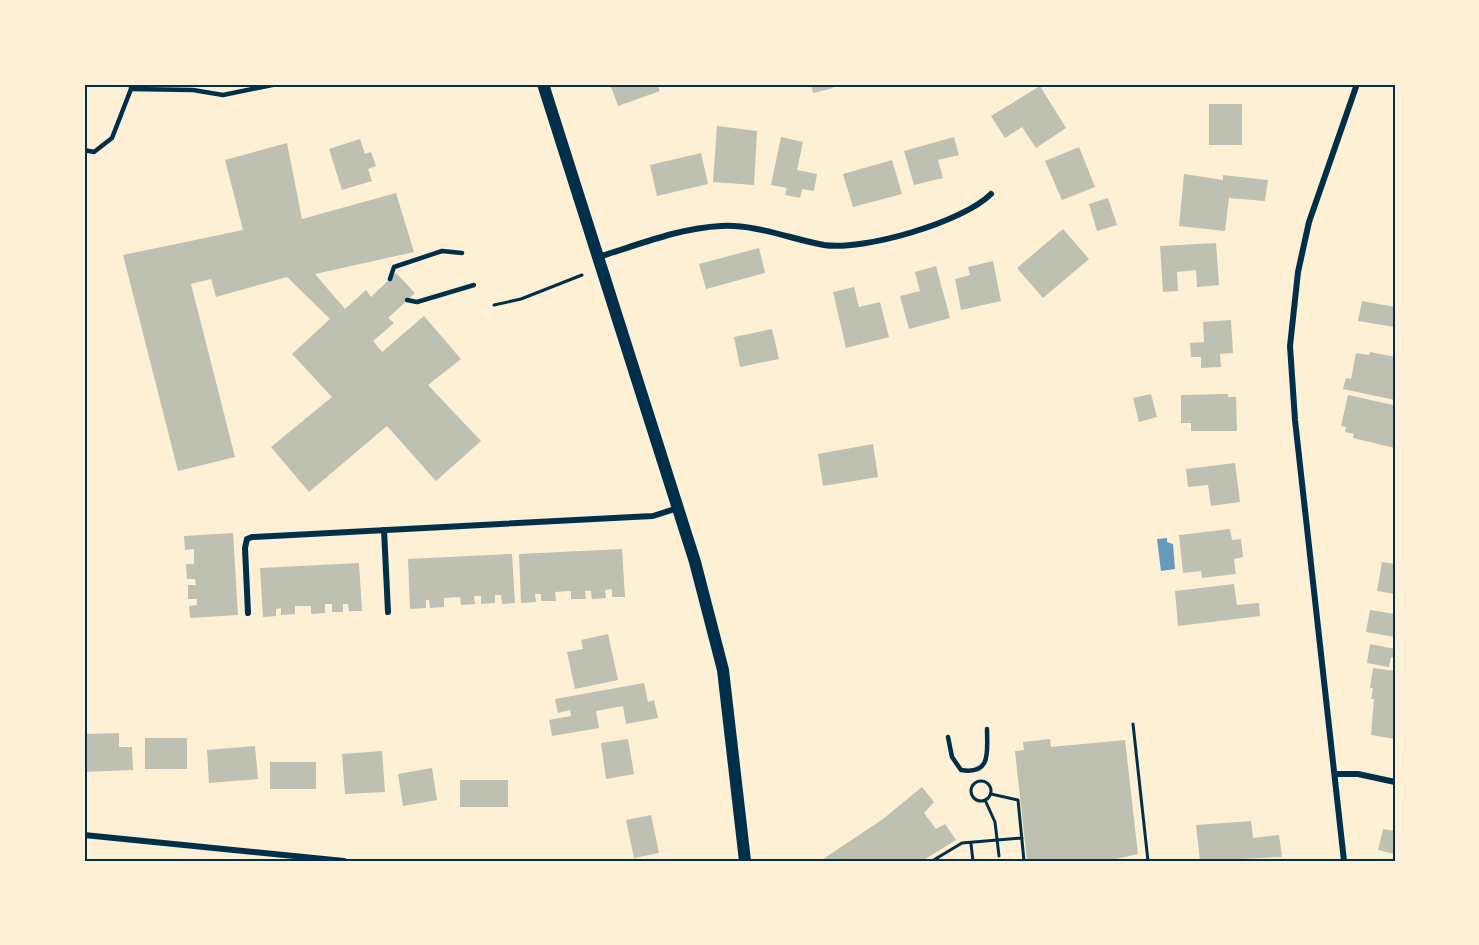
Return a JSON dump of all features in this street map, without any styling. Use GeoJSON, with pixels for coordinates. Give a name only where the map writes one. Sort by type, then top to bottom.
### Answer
{"type":"FeatureCollection","features":[{"type":"Feature","properties":{"kind":"main road"},"geometry":{"type":"LineString","coordinates":[[543,84],[695,562],[723,670],[745,861]]}},
{"type":"Feature","properties":{"kind":"street"},"geometry":{"type":"LineString","coordinates":[[1344,861],[1294,410],[1290,339],[1298,272],[1309,222],[1357,84]]}},
{"type":"Feature","properties":{"kind":"street"},"geometry":{"type":"LineString","coordinates":[[597,257],[679,232],[722,225],[824,244],[860,244],[954,219],[972,210],[991,194]]}},
{"type":"Feature","properties":{"kind":"street"},"geometry":{"type":"LineString","coordinates":[[248,613],[245,548],[249,538],[653,516],[678,508]]}},
{"type":"Feature","properties":{"kind":"street"},"geometry":{"type":"LineString","coordinates":[[384,530],[388,612]]}},
{"type":"Feature","properties":{"kind":"street"},"geometry":{"type":"LineString","coordinates":[[1335,774],[1358,774],[1395,782]]}},
{"type":"Feature","properties":{"kind":"street"},"geometry":{"type":"LineString","coordinates":[[84,835],[344,861]]}},
{"type":"Feature","properties":{"kind":"lane"},"geometry":{"type":"LineString","coordinates":[[193,84],[193,90]]}},
{"type":"Feature","properties":{"kind":"lane"},"geometry":{"type":"LineString","coordinates":[[84,150],[94,152],[112,138],[131,87],[193,90],[224,95],[277,84]]}},
{"type":"Feature","properties":{"kind":"lane"},"geometry":{"type":"LineString","coordinates":[[390,279],[394,267],[442,251],[462,253]]}},
{"type":"Feature","properties":{"kind":"lane"},"geometry":{"type":"LineString","coordinates":[[407,300],[417,302],[474,285]]}},
{"type":"Feature","properties":{"kind":"lane"},"geometry":{"type":"LineString","coordinates":[[948,737],[952,758],[961,770],[970,771],[984,764],[988,756],[987,729]]}},
{"type":"Feature","properties":{"kind":"path"},"geometry":{"type":"LineString","coordinates":[[494,305],[521,298],[582,275]]}},
{"type":"Feature","properties":{"kind":"path"},"geometry":{"type":"LineString","coordinates":[[1133,724],[1148,861]]}},
{"type":"Feature","properties":{"kind":"path"},"geometry":{"type":"LineString","coordinates":[[980,781],[987,783],[991,788],[991,795],[986,800],[977,801],[972,796],[971,789],[974,784],[980,781]]}},
{"type":"Feature","properties":{"kind":"path"},"geometry":{"type":"LineString","coordinates":[[991,795],[1018,800],[1024,861]]}},
{"type":"Feature","properties":{"kind":"path"},"geometry":{"type":"LineString","coordinates":[[986,800],[995,822],[999,856]]}},
{"type":"Feature","properties":{"kind":"path"},"geometry":{"type":"LineString","coordinates":[[932,861],[962,843],[1022,838]]}},
{"type":"Feature","properties":{"kind":"path"},"geometry":{"type":"LineString","coordinates":[[971,844],[973,861]]}},
{"type":"Feature","properties":{"kind":"water"},"geometry":{"type":"Polygon","coordinates":[[[1167,538],[1167,542],[1173,544],[1175,569],[1161,571],[1157,539],[1167,538]]]}},
{"type":"Feature","properties":{"kind":"building"},"geometry":{"type":"Polygon","coordinates":[[[610,84],[657,84],[660,91],[618,106],[610,84]]]}},
{"type":"Feature","properties":{"kind":"building"},"geometry":{"type":"Polygon","coordinates":[[[811,84],[832,84],[833,88],[813,93],[811,84]]]}},
{"type":"Feature","properties":{"kind":"building"},"geometry":{"type":"Polygon","coordinates":[[[1040,86],[1066,128],[1036,148],[1022,127],[1005,138],[991,116],[1040,86]]]}},
{"type":"Feature","properties":{"kind":"building"},"geometry":{"type":"Polygon","coordinates":[[[1209,104],[1242,104],[1242,145],[1209,145],[1209,104]]]}},
{"type":"Feature","properties":{"kind":"building"},"geometry":{"type":"Polygon","coordinates":[[[717,126],[757,131],[754,185],[713,182],[717,126]]]}},
{"type":"Feature","properties":{"kind":"building"},"geometry":{"type":"Polygon","coordinates":[[[781,137],[803,142],[797,170],[817,174],[814,191],[802,189],[800,198],[785,195],[787,188],[771,185],[781,137]]]}},
{"type":"Feature","properties":{"kind":"building"},"geometry":{"type":"Polygon","coordinates":[[[954,137],[959,155],[938,160],[943,178],[914,185],[904,151],[954,137]]]}},
{"type":"Feature","properties":{"kind":"building"},"geometry":{"type":"Polygon","coordinates":[[[360,139],[365,154],[371,152],[376,166],[368,169],[372,181],[342,190],[329,149],[360,139]]]}},
{"type":"Feature","properties":{"kind":"building"},"geometry":{"type":"Polygon","coordinates":[[[287,143],[302,219],[396,193],[414,252],[315,274],[345,309],[366,290],[371,297],[396,273],[415,293],[388,318],[394,323],[373,341],[382,352],[424,316],[461,359],[428,385],[481,441],[436,481],[387,426],[309,492],[271,447],[332,397],[292,354],[330,319],[287,277],[216,297],[211,279],[191,284],[235,457],[178,471],[123,255],[243,230],[225,160],[287,143]]]}},
{"type":"Feature","properties":{"kind":"building"},"geometry":{"type":"Polygon","coordinates":[[[1079,147],[1095,187],[1062,200],[1045,161],[1079,147]]]}},
{"type":"Feature","properties":{"kind":"building"},"geometry":{"type":"Polygon","coordinates":[[[701,153],[708,184],[657,196],[650,165],[701,153]]]}},
{"type":"Feature","properties":{"kind":"building"},"geometry":{"type":"Polygon","coordinates":[[[892,160],[902,194],[853,207],[843,174],[892,160]]]}},
{"type":"Feature","properties":{"kind":"building"},"geometry":{"type":"Polygon","coordinates":[[[1184,174],[1223,180],[1223,175],[1268,180],[1265,201],[1229,198],[1225,231],[1179,226],[1184,174]]]}},
{"type":"Feature","properties":{"kind":"building"},"geometry":{"type":"Polygon","coordinates":[[[1108,198],[1117,225],[1097,231],[1089,204],[1108,198]]]}},
{"type":"Feature","properties":{"kind":"building"},"geometry":{"type":"Polygon","coordinates":[[[1063,229],[1089,259],[1043,298],[1017,268],[1063,229]]]}},
{"type":"Feature","properties":{"kind":"building"},"geometry":{"type":"Polygon","coordinates":[[[1216,243],[1219,285],[1197,287],[1196,270],[1177,272],[1178,291],[1163,292],[1160,246],[1216,243]]]}},
{"type":"Feature","properties":{"kind":"building"},"geometry":{"type":"Polygon","coordinates":[[[759,248],[765,273],[706,289],[699,264],[759,248]]]}},
{"type":"Feature","properties":{"kind":"building"},"geometry":{"type":"Polygon","coordinates":[[[993,261],[1001,301],[961,310],[955,279],[970,275],[968,267],[993,261]]]}},
{"type":"Feature","properties":{"kind":"building"},"geometry":{"type":"Polygon","coordinates":[[[936,266],[950,318],[909,329],[900,296],[920,291],[915,272],[936,266]]]}},
{"type":"Feature","properties":{"kind":"building"},"geometry":{"type":"Polygon","coordinates":[[[854,287],[859,307],[880,302],[889,337],[846,348],[833,292],[854,287]]]}},
{"type":"Feature","properties":{"kind":"building"},"geometry":{"type":"Polygon","coordinates":[[[1362,301],[1395,307],[1395,327],[1358,321],[1362,301]]]}},
{"type":"Feature","properties":{"kind":"building"},"geometry":{"type":"Polygon","coordinates":[[[1231,320],[1233,353],[1220,354],[1221,367],[1201,368],[1201,357],[1191,357],[1190,343],[1204,342],[1203,322],[1231,320]]]}},
{"type":"Feature","properties":{"kind":"building"},"geometry":{"type":"Polygon","coordinates":[[[772,329],[779,359],[740,367],[734,337],[772,329]]]}},
{"type":"Feature","properties":{"kind":"building"},"geometry":{"type":"Polygon","coordinates":[[[1370,352],[1395,357],[1395,400],[1343,389],[1346,378],[1351,379],[1356,353],[1369,355],[1370,352]]]}},
{"type":"Feature","properties":{"kind":"building"},"geometry":{"type":"Polygon","coordinates":[[[1151,394],[1157,417],[1139,422],[1133,398],[1151,394]]]}},
{"type":"Feature","properties":{"kind":"building"},"geometry":{"type":"Polygon","coordinates":[[[1228,394],[1228,397],[1236,397],[1237,431],[1191,431],[1191,423],[1181,423],[1181,395],[1228,394]]]}},
{"type":"Feature","properties":{"kind":"building"},"geometry":{"type":"Polygon","coordinates":[[[1348,395],[1393,405],[1395,448],[1353,438],[1354,434],[1345,432],[1346,427],[1341,426],[1348,395]]]}},
{"type":"Feature","properties":{"kind":"building"},"geometry":{"type":"Polygon","coordinates":[[[873,444],[878,477],[823,486],[818,454],[873,444]]]}},
{"type":"Feature","properties":{"kind":"building"},"geometry":{"type":"Polygon","coordinates":[[[1235,463],[1240,502],[1211,506],[1208,485],[1188,487],[1186,469],[1235,463]]]}},
{"type":"Feature","properties":{"kind":"building"},"geometry":{"type":"Polygon","coordinates":[[[1230,529],[1232,540],[1241,539],[1243,557],[1234,559],[1236,574],[1202,578],[1201,571],[1183,573],[1179,535],[1230,529]]]}},
{"type":"Feature","properties":{"kind":"building"},"geometry":{"type":"Polygon","coordinates":[[[233,533],[238,615],[190,618],[189,606],[197,605],[197,599],[188,599],[188,585],[196,585],[195,579],[187,579],[186,564],[194,564],[194,549],[185,550],[184,536],[233,533]]]}},
{"type":"Feature","properties":{"kind":"building"},"geometry":{"type":"Polygon","coordinates":[[[622,549],[625,597],[612,597],[612,589],[605,590],[606,598],[592,599],[591,591],[585,591],[586,599],[571,599],[571,591],[555,592],[556,601],[541,601],[541,594],[535,594],[536,602],[521,603],[519,554],[622,549]]]}},
{"type":"Feature","properties":{"kind":"building"},"geometry":{"type":"Polygon","coordinates":[[[512,554],[515,603],[502,604],[501,595],[495,595],[495,603],[481,604],[481,596],[474,596],[475,604],[461,605],[460,597],[444,598],[444,607],[430,608],[429,600],[426,600],[426,608],[410,609],[408,559],[512,554]]]}},
{"type":"Feature","properties":{"kind":"building"},"geometry":{"type":"Polygon","coordinates":[[[1382,562],[1395,564],[1395,594],[1377,591],[1382,562]]]}},
{"type":"Feature","properties":{"kind":"building"},"geometry":{"type":"Polygon","coordinates":[[[359,563],[362,611],[349,611],[348,604],[343,604],[343,612],[332,612],[332,604],[325,604],[325,613],[311,614],[311,606],[295,606],[295,614],[281,615],[281,608],[276,609],[276,616],[263,617],[260,568],[359,563]]]}},
{"type":"Feature","properties":{"kind":"building"},"geometry":{"type":"Polygon","coordinates":[[[1234,584],[1237,605],[1259,603],[1260,616],[1178,626],[1175,591],[1234,584]]]}},
{"type":"Feature","properties":{"kind":"building"},"geometry":{"type":"Polygon","coordinates":[[[1370,610],[1395,614],[1395,637],[1366,632],[1370,610]]]}},
{"type":"Feature","properties":{"kind":"building"},"geometry":{"type":"Polygon","coordinates":[[[608,634],[618,680],[575,689],[567,652],[583,649],[581,640],[608,634]]]}},
{"type":"Feature","properties":{"kind":"building"},"geometry":{"type":"Polygon","coordinates":[[[1370,644],[1395,649],[1395,658],[1391,657],[1389,667],[1367,663],[1370,644]]]}},
{"type":"Feature","properties":{"kind":"building"},"geometry":{"type":"Polygon","coordinates":[[[1373,668],[1395,671],[1395,739],[1371,735],[1374,699],[1371,699],[1373,688],[1370,688],[1373,668]]]}},
{"type":"Feature","properties":{"kind":"building"},"geometry":{"type":"Polygon","coordinates":[[[644,683],[648,702],[654,700],[658,718],[626,724],[623,706],[596,711],[599,728],[552,736],[549,720],[571,716],[570,710],[558,713],[555,699],[644,683]]]}},
{"type":"Feature","properties":{"kind":"building"},"geometry":{"type":"Polygon","coordinates":[[[119,733],[119,747],[132,747],[133,770],[84,772],[84,734],[119,733]]]}},
{"type":"Feature","properties":{"kind":"building"},"geometry":{"type":"Polygon","coordinates":[[[145,738],[187,738],[187,769],[145,769],[145,738]]]}},
{"type":"Feature","properties":{"kind":"building"},"geometry":{"type":"Polygon","coordinates":[[[628,739],[634,774],[606,779],[601,743],[628,739]]]}},
{"type":"Feature","properties":{"kind":"building"},"geometry":{"type":"Polygon","coordinates":[[[1050,739],[1051,747],[1125,740],[1138,854],[1107,861],[1027,861],[1015,751],[1024,750],[1023,742],[1050,739]]]}},
{"type":"Feature","properties":{"kind":"building"},"geometry":{"type":"Polygon","coordinates":[[[255,746],[258,779],[209,783],[207,750],[255,746]]]}},
{"type":"Feature","properties":{"kind":"building"},"geometry":{"type":"Polygon","coordinates":[[[382,751],[385,792],[345,794],[342,754],[382,751]]]}},
{"type":"Feature","properties":{"kind":"building"},"geometry":{"type":"Polygon","coordinates":[[[270,762],[316,762],[316,789],[270,789],[270,762]]]}},
{"type":"Feature","properties":{"kind":"building"},"geometry":{"type":"Polygon","coordinates":[[[432,768],[437,800],[403,806],[398,774],[432,768]]]}},
{"type":"Feature","properties":{"kind":"building"},"geometry":{"type":"Polygon","coordinates":[[[460,780],[508,780],[508,807],[460,807],[460,780]]]}},
{"type":"Feature","properties":{"kind":"building"},"geometry":{"type":"Polygon","coordinates":[[[922,787],[934,802],[924,813],[936,829],[945,824],[956,840],[922,861],[820,861],[883,819],[922,787]]]}},
{"type":"Feature","properties":{"kind":"building"},"geometry":{"type":"Polygon","coordinates":[[[651,815],[659,853],[634,858],[626,820],[651,815]]]}},
{"type":"Feature","properties":{"kind":"building"},"geometry":{"type":"Polygon","coordinates":[[[1251,821],[1253,838],[1279,835],[1282,857],[1200,861],[1196,825],[1251,821]]]}},
{"type":"Feature","properties":{"kind":"building"},"geometry":{"type":"Polygon","coordinates":[[[1383,829],[1395,831],[1395,854],[1378,850],[1383,829]]]}}]}
